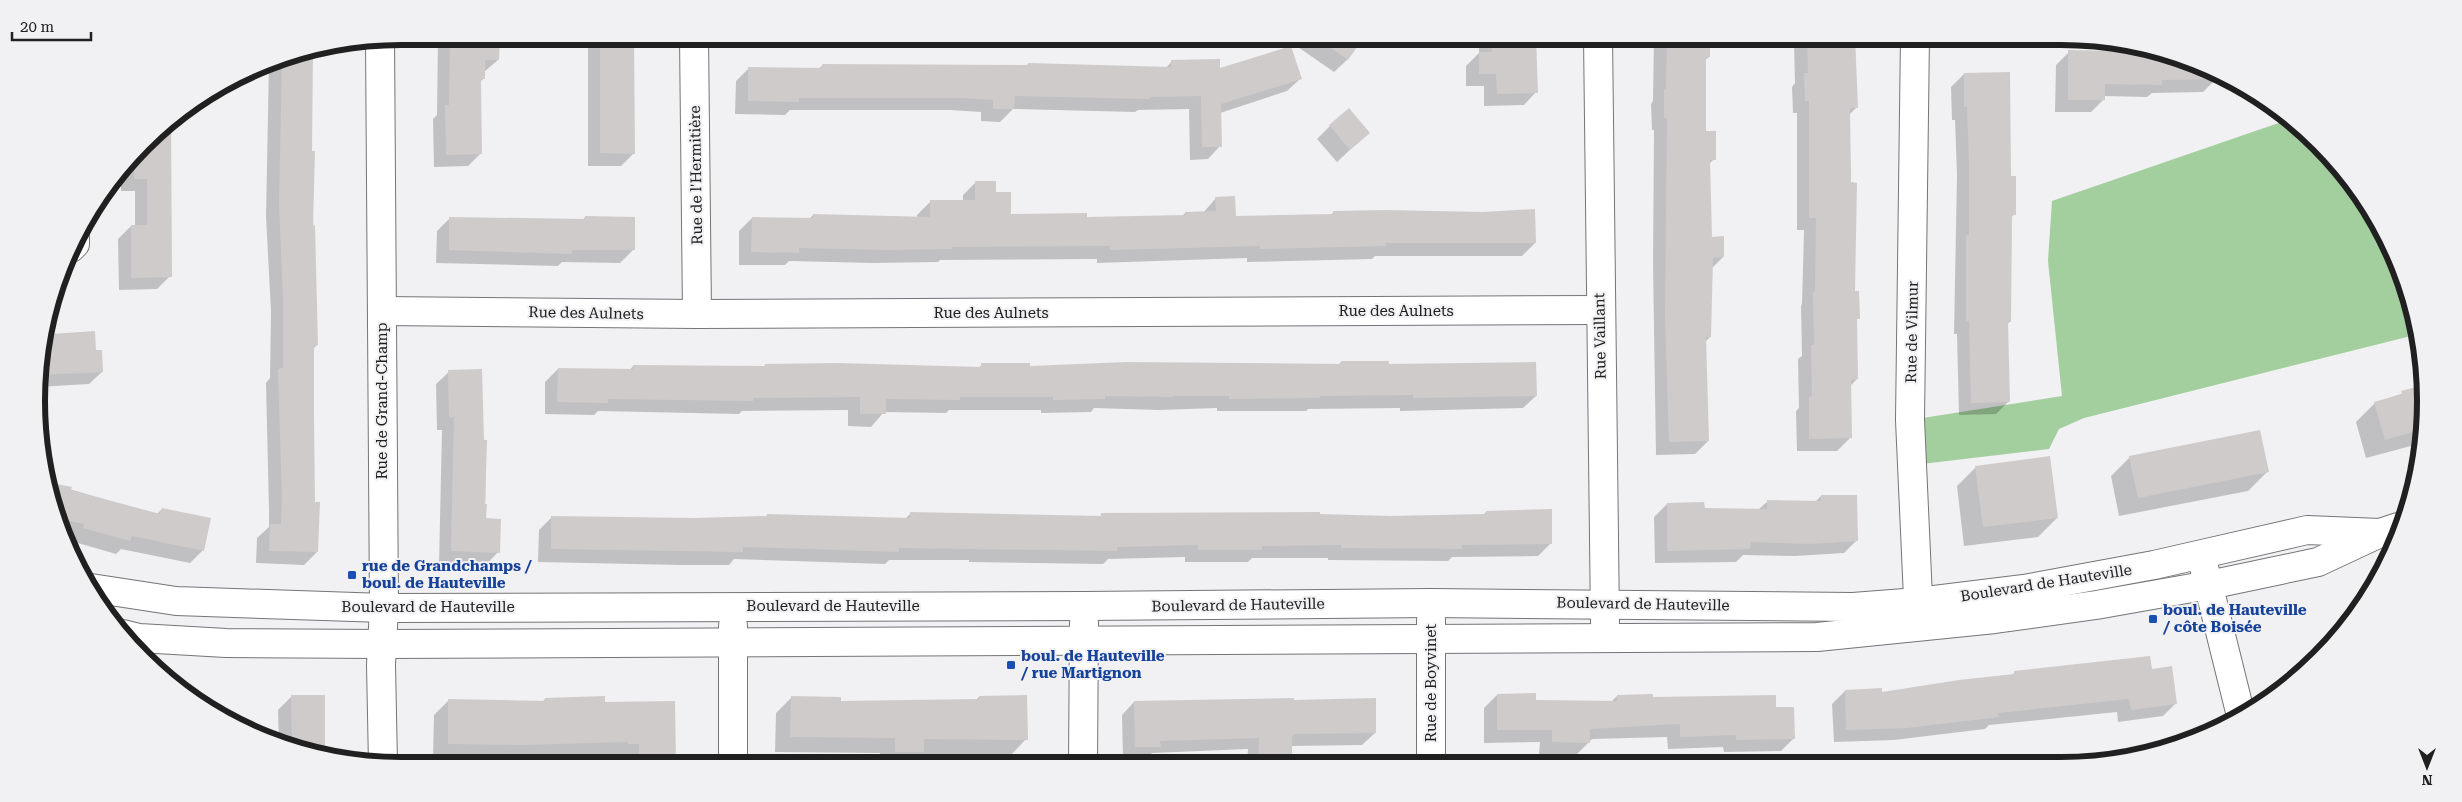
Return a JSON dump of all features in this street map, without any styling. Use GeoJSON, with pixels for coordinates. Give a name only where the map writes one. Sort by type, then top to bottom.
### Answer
{"type":"FeatureCollection","features":[{"type":"Feature","properties":{"kind":"street","name":"Rue de l'Hermitière"},"geometry":{"type":"LineString","coordinates":[[694,45],[697,314]]}},
{"type":"Feature","properties":{"kind":"street","name":"Rue Vaillant"},"geometry":{"type":"LineString","coordinates":[[1598,45],[1605,636]]}},
{"type":"Feature","properties":{"kind":"street","name":"Rue de Vilmur"},"geometry":{"type":"LineString","coordinates":[[1915,45],[1910,420],[1918,615]]}},
{"type":"Feature","properties":{"kind":"street","name":"Rue de Grand-Champ"},"geometry":{"type":"LineString","coordinates":[[380,46],[384,608],[381,665],[383,756]]}},
{"type":"Feature","properties":{"kind":"street","name":"Rue des Aulnets"},"geometry":{"type":"LineString","coordinates":[[382,311],[697,314],[1600,310]]}},
{"type":"Feature","properties":{"kind":"street","name":"Boulevard de Hauteville"},"geometry":{"type":"LineString","coordinates":[[134,637],[226,643],[383,644],[1084,641],[1605,636],[1817,637],[2024,590],[2308,530],[2389,530]]}},
{"type":"Feature","properties":{"kind":"street","name":"Boulevard de Hauteville"},"geometry":{"type":"LineString","coordinates":[[103,596],[176,601],[384,608],[1431,603],[1852,606],[1918,615],[2096,605],[2209,585],[2318,562],[2389,530]]}},
{"type":"Feature","properties":{"kind":"street"},"geometry":{"type":"LineString","coordinates":[[2200,553],[2239,709]]}},
{"type":"Feature","properties":{"kind":"street","name":"Rue de Boyvinet"},"geometry":{"type":"LineString","coordinates":[[1431,603],[1431,757]]}},
{"type":"Feature","properties":{"kind":"street"},"geometry":{"type":"LineString","coordinates":[[733,606],[733,757]]}},
{"type":"Feature","properties":{"kind":"street"},"geometry":{"type":"LineString","coordinates":[[1083,757],[1084,606]]}},
{"type":"Feature","properties":{"kind":"green space"},"geometry":{"type":"Polygon","coordinates":[[[2282,122],[2296,133],[2329,166],[2357,203],[2390,265],[2405,309],[2411,336],[2084,418],[2059,429],[2049,449],[1913,465],[1910,420],[2062,396],[2048,261],[2052,201],[2282,122]]]}},
{"type":"Feature","properties":{"kind":"building"},"geometry":{"type":"Polygon","coordinates":[[[450,45],[500,45],[499,60],[485,60],[485,79],[481,79],[482,154],[446,155],[445,105],[449,105],[450,45]]]}},
{"type":"Feature","properties":{"kind":"building"},"geometry":{"type":"Polygon","coordinates":[[[600,45],[634,45],[635,154],[600,153],[600,45]]]}},
{"type":"Feature","properties":{"kind":"building"},"geometry":{"type":"Polygon","coordinates":[[[1327,45],[1359,45],[1348,60],[1327,45]]]}},
{"type":"Feature","properties":{"kind":"building"},"geometry":{"type":"Polygon","coordinates":[[[1492,45],[1536,45],[1538,93],[1497,94],[1496,74],[1479,74],[1479,52],[1492,52],[1492,45]]]}},
{"type":"Feature","properties":{"kind":"building"},"geometry":{"type":"Polygon","coordinates":[[[1667,45],[1710,45],[1710,57],[1706,57],[1706,131],[1716,131],[1716,160],[1710,160],[1712,237],[1724,236],[1724,257],[1713,258],[1711,337],[1706,337],[1709,441],[1669,442],[1665,317],[1667,118],[1664,118],[1664,89],[1666,89],[1667,45]]]}},
{"type":"Feature","properties":{"kind":"building"},"geometry":{"type":"Polygon","coordinates":[[[1807,45],[1855,45],[1858,108],[1850,108],[1851,182],[1857,183],[1855,291],[1859,291],[1860,319],[1857,319],[1858,379],[1851,380],[1852,438],[1809,439],[1809,397],[1812,396],[1811,345],[1814,345],[1813,292],[1815,291],[1816,218],[1809,218],[1809,101],[1805,101],[1804,73],[1808,73],[1807,45]]]}},
{"type":"Feature","properties":{"kind":"building"},"geometry":{"type":"Polygon","coordinates":[[[1291,46],[1302,79],[1221,104],[1222,147],[1202,147],[1201,96],[1150,97],[1150,99],[1015,96],[1014,109],[993,109],[993,100],[964,98],[799,98],[799,102],[748,101],[748,67],[822,68],[822,64],[1028,65],[1028,63],[1171,67],[1171,60],[1220,59],[1220,68],[1291,46]]]}},
{"type":"Feature","properties":{"kind":"building"},"geometry":{"type":"Polygon","coordinates":[[[2068,50],[2118,51],[2153,57],[2212,79],[2162,80],[2162,85],[2105,84],[2105,100],[2068,100],[2068,50]]]}},
{"type":"Feature","properties":{"kind":"building"},"geometry":{"type":"Polygon","coordinates":[[[313,56],[312,151],[315,151],[313,226],[315,225],[318,345],[314,345],[314,418],[315,502],[320,502],[318,552],[269,551],[270,524],[281,524],[282,498],[278,369],[283,368],[283,298],[279,203],[282,66],[313,56]]]}},
{"type":"Feature","properties":{"kind":"building"},"geometry":{"type":"Polygon","coordinates":[[[2010,72],[2011,176],[2016,176],[2016,215],[2012,215],[2011,322],[2008,322],[2010,402],[1971,403],[1969,321],[1966,321],[1966,235],[1969,235],[1969,161],[1967,107],[1964,107],[1964,73],[2010,72]]]}},
{"type":"Feature","properties":{"kind":"building"},"geometry":{"type":"Polygon","coordinates":[[[1349,108],[1370,133],[1350,150],[1329,125],[1349,108]]]}},
{"type":"Feature","properties":{"kind":"building"},"geometry":{"type":"Polygon","coordinates":[[[171,129],[172,277],[131,278],[131,225],[147,225],[147,179],[134,179],[134,165],[171,129]]]}},
{"type":"Feature","properties":{"kind":"building"},"geometry":{"type":"Polygon","coordinates":[[[975,181],[996,181],[996,192],[1011,192],[1011,214],[1087,213],[1087,217],[1185,215],[1185,212],[1216,211],[1215,197],[1235,196],[1236,216],[1333,214],[1333,211],[1483,212],[1535,209],[1536,243],[1386,243],[1386,246],[1260,249],[1260,246],[1110,250],[1110,246],[952,247],[952,249],[887,250],[799,248],[799,253],[751,252],[752,217],[813,218],[813,214],[930,217],[930,200],[975,200],[975,181]]]}},
{"type":"Feature","properties":{"kind":"building"},"geometry":{"type":"Polygon","coordinates":[[[585,216],[635,217],[635,250],[572,250],[572,254],[449,250],[449,217],[585,219],[585,216]]]}},
{"type":"Feature","properties":{"kind":"building"},"geometry":{"type":"Polygon","coordinates":[[[95,331],[96,350],[102,350],[103,372],[46,375],[52,334],[95,331]]]}},
{"type":"Feature","properties":{"kind":"building"},"geometry":{"type":"Polygon","coordinates":[[[1341,361],[1389,361],[1389,364],[1536,362],[1537,396],[1413,398],[1413,395],[1229,399],[1229,396],[1105,396],[1105,399],[1053,400],[1053,397],[960,397],[960,400],[886,399],[886,414],[860,414],[860,397],[753,398],[753,401],[608,399],[608,403],[557,402],[558,368],[633,369],[633,365],[765,366],[765,364],[837,363],[981,367],[981,363],[1030,363],[1030,366],[1126,362],[1341,364],[1341,361]]]}},
{"type":"Feature","properties":{"kind":"building"},"geometry":{"type":"Polygon","coordinates":[[[482,369],[484,440],[487,440],[486,518],[501,519],[500,553],[451,551],[454,417],[449,418],[448,370],[482,369]]]}},
{"type":"Feature","properties":{"kind":"building"},"geometry":{"type":"Polygon","coordinates":[[[2416,387],[2415,431],[2385,440],[2374,402],[2402,394],[2401,391],[2416,387]]]}},
{"type":"Feature","properties":{"kind":"building"},"geometry":{"type":"Polygon","coordinates":[[[2260,430],[2269,472],[2138,498],[2129,456],[2260,430]]]}},
{"type":"Feature","properties":{"kind":"building"},"geometry":{"type":"Polygon","coordinates":[[[2050,456],[2058,518],[1983,527],[1975,466],[2050,456]]]}},
{"type":"Feature","properties":{"kind":"building"},"geometry":{"type":"Polygon","coordinates":[[[55,484],[72,487],[71,490],[160,514],[162,508],[211,518],[204,551],[132,536],[130,541],[83,528],[84,524],[66,520],[55,484]]]}},
{"type":"Feature","properties":{"kind":"building"},"geometry":{"type":"Polygon","coordinates":[[[1821,495],[1857,495],[1858,541],[1809,544],[1751,542],[1750,549],[1667,551],[1667,503],[1704,502],[1705,508],[1767,509],[1767,500],[1821,501],[1821,495]]]}},
{"type":"Feature","properties":{"kind":"building"},"geometry":{"type":"Polygon","coordinates":[[[1552,509],[1552,544],[1462,545],[1462,549],[1341,548],[1341,545],[1262,546],[1262,550],[1198,550],[1198,545],[1117,547],[1117,551],[899,548],[899,552],[743,547],[743,552],[551,549],[551,516],[694,518],[767,516],[767,514],[910,518],[910,512],[1101,516],[1101,513],[1320,512],[1320,514],[1390,516],[1486,514],[1486,511],[1552,509]]]}},
{"type":"Feature","properties":{"kind":"building"},"geometry":{"type":"Polygon","coordinates":[[[2150,656],[2152,669],[2172,666],[2177,704],[2131,710],[2129,699],[1998,713],[1999,717],[1907,728],[1846,730],[1845,690],[1882,688],[1882,692],[2014,674],[2014,671],[2150,656]]]}},
{"type":"Feature","properties":{"kind":"building"},"geometry":{"type":"Polygon","coordinates":[[[1536,693],[1536,700],[1617,701],[1617,695],[1653,694],[1653,697],[1776,695],[1776,707],[1794,707],[1795,739],[1736,740],[1736,735],[1680,737],[1680,724],[1590,729],[1590,743],[1552,742],[1552,730],[1497,730],[1497,694],[1536,693]]]}},
{"type":"Feature","properties":{"kind":"building"},"geometry":{"type":"Polygon","coordinates":[[[291,695],[325,695],[325,745],[311,745],[292,740],[291,695]]]}},
{"type":"Feature","properties":{"kind":"building"},"geometry":{"type":"Polygon","coordinates":[[[1027,695],[1028,740],[924,739],[924,752],[895,752],[895,738],[790,737],[791,696],[841,697],[841,701],[979,699],[979,696],[1027,695]]]}},
{"type":"Feature","properties":{"kind":"building"},"geometry":{"type":"Polygon","coordinates":[[[605,696],[605,702],[675,701],[676,757],[639,757],[639,744],[628,744],[628,742],[521,745],[448,744],[448,699],[545,701],[545,698],[605,696]]]}},
{"type":"Feature","properties":{"kind":"building"},"geometry":{"type":"Polygon","coordinates":[[[1376,698],[1376,733],[1295,734],[1292,737],[1292,757],[1258,757],[1259,738],[1160,741],[1161,747],[1135,747],[1134,701],[1376,698]]]}},
{"type":"Feature","properties":{"kind":"place","name":"rue de Grandchamps / boul. de Hauteville"},"geometry":{"type":"Point","coordinates":[352,575]}},
{"type":"Feature","properties":{"kind":"place","name":"boul. de Hauteville / côte Boisée"},"geometry":{"type":"Point","coordinates":[2153,619]}},
{"type":"Feature","properties":{"kind":"place","name":"boul. de Hauteville / rue Martignon"},"geometry":{"type":"Point","coordinates":[1011,665]}}]}
